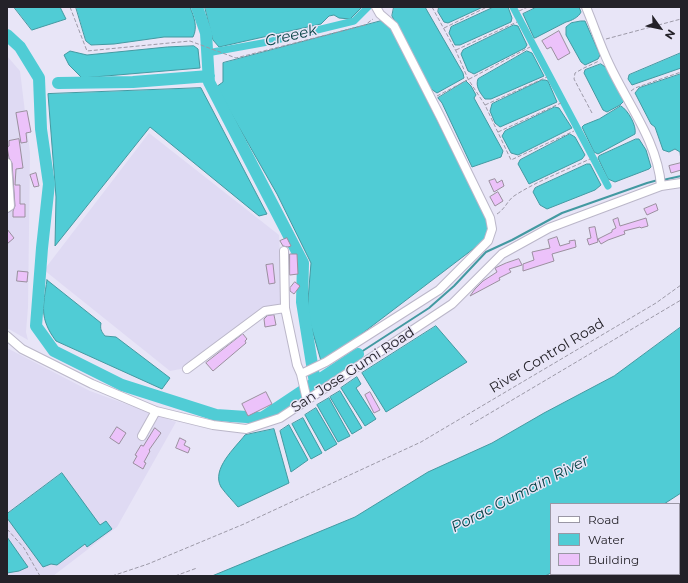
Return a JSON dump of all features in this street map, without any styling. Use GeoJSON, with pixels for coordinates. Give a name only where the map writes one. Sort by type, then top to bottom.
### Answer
{"type":"FeatureCollection","features":[{"type":"Feature","properties":{"kind":"street"},"geometry":{"type":"LineString","coordinates":[[586,7],[609,64],[650,143],[661,182]]}},
{"type":"Feature","properties":{"kind":"street"},"geometry":{"type":"LineString","coordinates":[[301,374],[326,362],[439,290],[488,241],[492,229],[490,218],[394,26],[378,10]]}},
{"type":"Feature","properties":{"kind":"street"},"geometry":{"type":"LineString","coordinates":[[7,163],[10,206],[7,208]]}},
{"type":"Feature","properties":{"kind":"street","name":"San Jose Gumi Road"},"geometry":{"type":"LineString","coordinates":[[7,336],[22,349],[92,384],[156,411],[213,425],[246,429],[280,418],[452,304],[502,254],[549,228],[661,182],[681,183]]}},
{"type":"Feature","properties":{"kind":"street"},"geometry":{"type":"LineString","coordinates":[[284,251],[285,308],[297,365],[301,374],[307,400]]}},
{"type":"Feature","properties":{"kind":"street"},"geometry":{"type":"LineString","coordinates":[[187,369],[265,311],[285,308]]}},
{"type":"Feature","properties":{"kind":"street"},"geometry":{"type":"LineString","coordinates":[[142,436],[156,411]]}},
{"type":"Feature","properties":{"kind":"path"},"geometry":{"type":"LineString","coordinates":[[70,7],[87,51],[190,41],[236,58],[365,25],[378,10]]}},
{"type":"Feature","properties":{"kind":"path"},"geometry":{"type":"LineString","coordinates":[[432,7],[456,51],[468,79],[485,105],[511,160],[574,131]]}},
{"type":"Feature","properties":{"kind":"path"},"geometry":{"type":"LineString","coordinates":[[443,28],[487,7]]}},
{"type":"Feature","properties":{"kind":"path"},"geometry":{"type":"LineString","coordinates":[[519,11],[528,7]]}},
{"type":"Feature","properties":{"kind":"path"},"geometry":{"type":"LineString","coordinates":[[600,41],[681,19]]}},
{"type":"Feature","properties":{"kind":"path"},"geometry":{"type":"LineString","coordinates":[[456,51],[517,22]]}},
{"type":"Feature","properties":{"kind":"path"},"geometry":{"type":"LineString","coordinates":[[430,97],[438,95],[530,47]]}},
{"type":"Feature","properties":{"kind":"path"},"geometry":{"type":"LineString","coordinates":[[592,113],[574,79],[575,73],[597,62],[603,61],[609,64]]}},
{"type":"Feature","properties":{"kind":"path"},"geometry":{"type":"LineString","coordinates":[[625,95],[635,88],[681,72]]}},
{"type":"Feature","properties":{"kind":"path"},"geometry":{"type":"LineString","coordinates":[[485,105],[547,77]]}},
{"type":"Feature","properties":{"kind":"path"},"geometry":{"type":"LineString","coordinates":[[498,132],[561,103]]}},
{"type":"Feature","properties":{"kind":"path"},"geometry":{"type":"LineString","coordinates":[[490,218],[504,209],[512,198],[529,187],[590,159]]}},
{"type":"Feature","properties":{"kind":"path","name":"River Control Road"},"geometry":{"type":"LineString","coordinates":[[112,576],[148,564],[244,524],[422,442],[656,303],[681,285]]}},
{"type":"Feature","properties":{"kind":"path"},"geometry":{"type":"LineString","coordinates":[[470,426],[681,300]]}},
{"type":"Feature","properties":{"kind":"path"},"geometry":{"type":"LineString","coordinates":[[7,529],[24,548],[40,576]]}},
{"type":"Feature","properties":{"kind":"path"},"geometry":{"type":"LineString","coordinates":[[175,576],[197,568]]}},
{"type":"Feature","properties":{"kind":"shaded area"},"geometry":{"type":"Polygon","coordinates":[[[7,56],[20,71],[30,153],[28,307],[26,332],[28,340],[7,328],[7,56]]]}},
{"type":"Feature","properties":{"kind":"shaded area"},"geometry":{"type":"Polygon","coordinates":[[[149,133],[279,235],[283,306],[264,308],[186,368],[170,371],[44,270],[149,133]]]}},
{"type":"Feature","properties":{"kind":"shaded area"},"geometry":{"type":"Polygon","coordinates":[[[7,348],[90,391],[176,422],[117,527],[53,576],[7,576],[7,348]]]}},
{"type":"Feature","properties":{"kind":"water"},"geometry":{"type":"Polygon","coordinates":[[[14,7],[60,7],[66,19],[32,30],[14,7]]]}},
{"type":"Feature","properties":{"kind":"water"},"geometry":{"type":"Polygon","coordinates":[[[76,7],[190,7],[195,22],[195,30],[193,37],[164,37],[114,44],[91,45],[86,41],[76,7]]]}},
{"type":"Feature","properties":{"kind":"water"},"geometry":{"type":"Polygon","coordinates":[[[205,7],[362,7],[350,19],[339,18],[334,15],[329,16],[321,24],[219,47],[213,40],[205,7]]]}},
{"type":"Feature","properties":{"kind":"water"},"geometry":{"type":"Polygon","coordinates":[[[394,7],[425,7],[463,73],[464,78],[437,93],[428,87],[392,16],[394,7]]]}},
{"type":"Feature","properties":{"kind":"water"},"geometry":{"type":"Polygon","coordinates":[[[439,7],[483,7],[448,23],[444,22],[438,12],[439,7]]]}},
{"type":"Feature","properties":{"kind":"water"},"geometry":{"type":"Polygon","coordinates":[[[494,7],[508,7],[512,18],[511,22],[460,45],[455,45],[449,33],[451,27],[494,7]]]}},
{"type":"Feature","properties":{"kind":"water"},"geometry":{"type":"Polygon","coordinates":[[[537,7],[579,7],[581,12],[579,16],[570,21],[534,38],[523,14],[537,7]]]}},
{"type":"Feature","properties":{"kind":"water"},"geometry":{"type":"Polygon","coordinates":[[[381,21],[391,28],[487,220],[489,228],[485,240],[330,358],[321,361],[307,312],[311,263],[277,194],[216,87],[223,82],[223,63],[381,21]]]}},
{"type":"Feature","properties":{"kind":"water"},"geometry":{"type":"Polygon","coordinates":[[[585,21],[600,55],[598,59],[585,65],[581,62],[566,35],[566,27],[571,23],[585,21]]]}},
{"type":"Feature","properties":{"kind":"water"},"geometry":{"type":"Polygon","coordinates":[[[514,25],[518,26],[527,45],[525,48],[474,74],[468,71],[461,54],[463,50],[514,25]]]}},
{"type":"Feature","properties":{"kind":"water"},"geometry":{"type":"Polygon","coordinates":[[[194,46],[198,49],[200,68],[82,78],[69,65],[64,55],[70,51],[87,55],[167,47],[194,46]]]}},
{"type":"Feature","properties":{"kind":"water"},"geometry":{"type":"Polygon","coordinates":[[[527,51],[532,53],[544,76],[491,99],[485,99],[478,87],[478,79],[527,51]]]}},
{"type":"Feature","properties":{"kind":"water"},"geometry":{"type":"Polygon","coordinates":[[[681,53],[681,68],[632,85],[628,79],[629,75],[681,53]]]}},
{"type":"Feature","properties":{"kind":"water"},"geometry":{"type":"Polygon","coordinates":[[[601,64],[608,69],[624,101],[607,112],[603,110],[584,73],[585,70],[601,64]]]}},
{"type":"Feature","properties":{"kind":"water"},"geometry":{"type":"Polygon","coordinates":[[[681,74],[681,161],[680,152],[675,149],[669,152],[663,150],[655,127],[651,124],[635,93],[639,88],[681,74]]]}},
{"type":"Feature","properties":{"kind":"water"},"geometry":{"type":"Polygon","coordinates":[[[542,80],[548,81],[557,102],[500,127],[495,123],[490,111],[492,104],[542,80]]]}},
{"type":"Feature","properties":{"kind":"water"},"geometry":{"type":"Polygon","coordinates":[[[466,81],[476,95],[474,98],[503,151],[501,157],[472,167],[442,103],[438,98],[466,81]]]}},
{"type":"Feature","properties":{"kind":"water"},"geometry":{"type":"Polygon","coordinates":[[[201,88],[267,214],[259,216],[150,127],[55,246],[56,197],[48,94],[201,88]]]}},
{"type":"Feature","properties":{"kind":"water"},"geometry":{"type":"Polygon","coordinates":[[[621,106],[631,118],[635,127],[635,134],[598,154],[594,152],[582,127],[621,106]]]}},
{"type":"Feature","properties":{"kind":"water"},"geometry":{"type":"Polygon","coordinates":[[[555,107],[559,108],[572,128],[518,155],[511,153],[502,136],[505,131],[555,107]]]}},
{"type":"Feature","properties":{"kind":"water"},"geometry":{"type":"Polygon","coordinates":[[[570,134],[575,137],[585,155],[582,159],[529,184],[518,164],[520,160],[570,134]]]}},
{"type":"Feature","properties":{"kind":"water"},"geometry":{"type":"Polygon","coordinates":[[[639,139],[646,150],[651,167],[615,182],[608,179],[598,158],[599,156],[639,139]]]}},
{"type":"Feature","properties":{"kind":"water"},"geometry":{"type":"Polygon","coordinates":[[[590,164],[601,185],[595,190],[547,209],[540,205],[533,192],[535,188],[590,164]]]}},
{"type":"Feature","properties":{"kind":"water"},"geometry":{"type":"Polygon","coordinates":[[[47,280],[101,323],[101,330],[105,336],[116,337],[170,378],[162,389],[56,341],[47,326],[45,319],[44,298],[47,280]]]}},
{"type":"Feature","properties":{"kind":"water"},"geometry":{"type":"Polygon","coordinates":[[[436,326],[467,362],[386,412],[362,373],[436,326]]]}},
{"type":"Feature","properties":{"kind":"water","name":"Porac Gumain River"},"geometry":{"type":"Polygon","coordinates":[[[681,327],[681,493],[666,503],[550,503],[550,574],[545,576],[212,576],[355,517],[428,472],[492,443],[544,413],[614,376],[681,327]]]}},
{"type":"Feature","properties":{"kind":"water"},"geometry":{"type":"Polygon","coordinates":[[[357,377],[361,384],[356,388],[376,419],[365,426],[341,388],[357,377]]]}},
{"type":"Feature","properties":{"kind":"water"},"geometry":{"type":"Polygon","coordinates":[[[340,391],[362,428],[352,434],[330,397],[340,391]]]}},
{"type":"Feature","properties":{"kind":"water"},"geometry":{"type":"Polygon","coordinates":[[[329,398],[350,436],[338,442],[317,405],[329,398]]]}},
{"type":"Feature","properties":{"kind":"water"},"geometry":{"type":"Polygon","coordinates":[[[316,408],[337,444],[325,451],[305,415],[316,408]]]}},
{"type":"Feature","properties":{"kind":"water"},"geometry":{"type":"Polygon","coordinates":[[[303,418],[322,453],[311,459],[292,424],[303,418]]]}},
{"type":"Feature","properties":{"kind":"water"},"geometry":{"type":"Polygon","coordinates":[[[289,425],[308,460],[291,472],[280,431],[289,425]]]}},
{"type":"Feature","properties":{"kind":"water"},"geometry":{"type":"Polygon","coordinates":[[[274,429],[289,483],[238,507],[221,487],[219,473],[222,466],[230,452],[245,435],[274,429]]]}},
{"type":"Feature","properties":{"kind":"water"},"geometry":{"type":"Polygon","coordinates":[[[62,473],[100,525],[106,521],[112,529],[87,547],[85,544],[57,565],[51,564],[43,567],[7,518],[7,514],[62,473]]]}},
{"type":"Feature","properties":{"kind":"water"},"geometry":{"type":"Polygon","coordinates":[[[7,537],[28,567],[19,571],[7,573],[7,537]]]}},
{"type":"Feature","properties":{"kind":"building"},"geometry":{"type":"Polygon","coordinates":[[[559,31],[570,53],[558,60],[551,47],[547,49],[542,41],[559,31]]]}},
{"type":"Feature","properties":{"kind":"building"},"geometry":{"type":"Polygon","coordinates":[[[27,111],[31,132],[26,133],[27,142],[21,143],[16,113],[27,111]]]}},
{"type":"Feature","properties":{"kind":"building"},"geometry":{"type":"Polygon","coordinates":[[[19,139],[23,168],[16,169],[15,185],[20,185],[20,204],[25,204],[25,217],[13,217],[15,206],[12,163],[9,158],[7,147],[9,146],[9,141],[19,139]]]}},
{"type":"Feature","properties":{"kind":"building"},"geometry":{"type":"Polygon","coordinates":[[[681,163],[681,170],[671,173],[669,166],[681,163]]]}},
{"type":"Feature","properties":{"kind":"building"},"geometry":{"type":"Polygon","coordinates":[[[36,173],[39,186],[34,187],[30,175],[36,173]]]}},
{"type":"Feature","properties":{"kind":"building"},"geometry":{"type":"Polygon","coordinates":[[[495,179],[497,183],[502,180],[504,186],[494,192],[489,181],[495,179]]]}},
{"type":"Feature","properties":{"kind":"building"},"geometry":{"type":"Polygon","coordinates":[[[498,192],[503,201],[495,206],[490,197],[498,192]]]}},
{"type":"Feature","properties":{"kind":"building"},"geometry":{"type":"Polygon","coordinates":[[[656,204],[658,210],[647,215],[644,209],[656,204]]]}},
{"type":"Feature","properties":{"kind":"building"},"geometry":{"type":"Polygon","coordinates":[[[618,218],[620,226],[646,218],[648,226],[624,231],[625,234],[601,244],[598,239],[612,232],[612,230],[616,228],[613,220],[618,218]]]}},
{"type":"Feature","properties":{"kind":"building"},"geometry":{"type":"Polygon","coordinates":[[[595,227],[598,242],[589,245],[587,239],[591,238],[589,228],[595,227]]]}},
{"type":"Feature","properties":{"kind":"building"},"geometry":{"type":"Polygon","coordinates":[[[7,229],[14,238],[7,244],[7,229]]]}},
{"type":"Feature","properties":{"kind":"building"},"geometry":{"type":"Polygon","coordinates":[[[557,237],[560,246],[570,243],[569,241],[575,240],[576,247],[552,254],[554,261],[523,271],[523,264],[534,260],[532,252],[550,248],[548,240],[557,237]]]}},
{"type":"Feature","properties":{"kind":"building"},"geometry":{"type":"Polygon","coordinates":[[[287,238],[291,246],[288,247],[283,246],[280,241],[287,238]]]}},
{"type":"Feature","properties":{"kind":"building"},"geometry":{"type":"Polygon","coordinates":[[[290,254],[297,254],[298,274],[290,275],[290,254]]]}},
{"type":"Feature","properties":{"kind":"building"},"geometry":{"type":"Polygon","coordinates":[[[519,259],[522,265],[509,269],[511,272],[499,278],[500,280],[470,296],[483,281],[497,272],[495,268],[519,259]]]}},
{"type":"Feature","properties":{"kind":"building"},"geometry":{"type":"Polygon","coordinates":[[[273,264],[275,283],[269,284],[266,265],[273,264]]]}},
{"type":"Feature","properties":{"kind":"building"},"geometry":{"type":"Polygon","coordinates":[[[18,271],[28,272],[27,282],[17,281],[18,271]]]}},
{"type":"Feature","properties":{"kind":"building"},"geometry":{"type":"Polygon","coordinates":[[[295,282],[300,286],[294,294],[290,291],[290,288],[295,282]]]}},
{"type":"Feature","properties":{"kind":"building"},"geometry":{"type":"Polygon","coordinates":[[[274,315],[276,325],[265,327],[264,319],[267,316],[274,315]]]}},
{"type":"Feature","properties":{"kind":"building"},"geometry":{"type":"Polygon","coordinates":[[[243,334],[247,339],[245,341],[246,343],[213,371],[206,363],[243,334]]]}},
{"type":"Feature","properties":{"kind":"building"},"geometry":{"type":"Polygon","coordinates":[[[266,392],[272,404],[248,416],[242,404],[266,392]]]}},
{"type":"Feature","properties":{"kind":"building"},"geometry":{"type":"Polygon","coordinates":[[[370,392],[380,410],[374,413],[365,395],[370,392]]]}},
{"type":"Feature","properties":{"kind":"building"},"geometry":{"type":"Polygon","coordinates":[[[117,427],[126,433],[119,444],[110,438],[117,427]]]}},
{"type":"Feature","properties":{"kind":"building"},"geometry":{"type":"Polygon","coordinates":[[[155,428],[161,433],[149,450],[150,451],[144,462],[146,463],[143,469],[133,463],[137,456],[135,455],[155,428]]]}},
{"type":"Feature","properties":{"kind":"building"},"geometry":{"type":"Polygon","coordinates":[[[180,438],[186,441],[184,445],[190,448],[188,453],[176,448],[180,438]]]}},
{"type":"Feature","properties":{"kind":"waterway"},"geometry":{"type":"LineString","coordinates":[[197,7],[206,33],[209,82],[303,263],[302,302],[315,383]]}},
{"type":"Feature","properties":{"kind":"waterway","name":"Creeek"},"geometry":{"type":"LineString","coordinates":[[207,53],[268,42],[354,21],[368,7]]}},
{"type":"Feature","properties":{"kind":"waterway"},"geometry":{"type":"LineString","coordinates":[[513,7],[608,186]]}},
{"type":"Feature","properties":{"kind":"waterway"},"geometry":{"type":"LineString","coordinates":[[7,35],[20,47],[39,78],[41,129],[49,184],[36,326],[54,351],[122,385],[216,415],[262,418],[358,354]]}},
{"type":"Feature","properties":{"kind":"waterway"},"geometry":{"type":"LineString","coordinates":[[58,83],[133,82],[209,76]]}},
{"type":"Feature","properties":{"kind":"waterway"},"geometry":{"type":"LineString","coordinates":[[663,180],[681,176]]}},
{"type":"Feature","properties":{"kind":"waterway"},"geometry":{"type":"LineString","coordinates":[[358,354],[429,308],[454,286],[486,252],[562,213],[658,180]]}}]}
